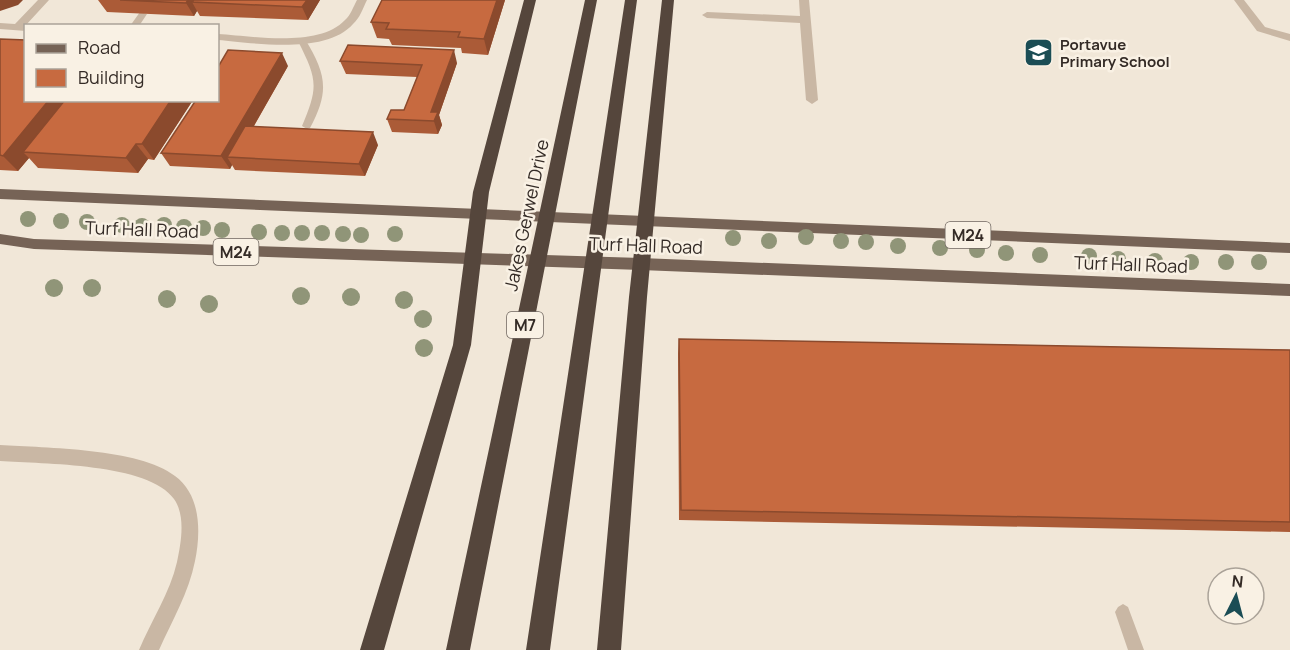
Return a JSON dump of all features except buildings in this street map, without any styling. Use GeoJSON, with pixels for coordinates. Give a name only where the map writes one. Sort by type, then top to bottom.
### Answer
{"type":"FeatureCollection","features":[{"type":"Feature","properties":{"kind":"highway"},"geometry":{"type":"LineString","coordinates":[[372,650],[462,345],[484,182],[530,0]]}},
{"type":"Feature","properties":{"kind":"highway","name":"Jakes Gerwel Drive"},"geometry":{"type":"LineString","coordinates":[[458,650],[591,0]]}},
{"type":"Feature","properties":{"kind":"highway"},"geometry":{"type":"LineString","coordinates":[[538,650],[631,0]]}},
{"type":"Feature","properties":{"kind":"highway"},"geometry":{"type":"LineString","coordinates":[[609,650],[641,264],[668,0]]}},
{"type":"Feature","properties":{"kind":"main road","name":"Turf Hall Road"},"geometry":{"type":"LineString","coordinates":[[0,194],[1290,248]]}},
{"type":"Feature","properties":{"kind":"main road","name":"Turf Hall Road"},"geometry":{"type":"LineString","coordinates":[[0,239],[34,244],[641,264],[1290,290]]}},
{"type":"Feature","properties":{"kind":"street"},"geometry":{"type":"LineString","coordinates":[[24,24],[44,0]]}},
{"type":"Feature","properties":{"kind":"street"},"geometry":{"type":"LineString","coordinates":[[219,37],[302,41],[322,38],[343,28],[352,19],[362,0]]}},
{"type":"Feature","properties":{"kind":"street"},"geometry":{"type":"LineString","coordinates":[[804,0],[812,100]]}},
{"type":"Feature","properties":{"kind":"street"},"geometry":{"type":"LineString","coordinates":[[1239,0],[1255,23],[1269,33],[1290,38]]}},
{"type":"Feature","properties":{"kind":"street"},"geometry":{"type":"LineString","coordinates":[[707,15],[806,20]]}},
{"type":"Feature","properties":{"kind":"street"},"geometry":{"type":"LineString","coordinates":[[0,26],[22,27]]}},
{"type":"Feature","properties":{"kind":"street"},"geometry":{"type":"LineString","coordinates":[[0,453],[129,464],[155,472],[176,486],[187,505],[190,534],[185,563],[149,650]]}},
{"type":"Feature","properties":{"kind":"lane"},"geometry":{"type":"LineString","coordinates":[[136,24],[143,14]]}},
{"type":"Feature","properties":{"kind":"lane"},"geometry":{"type":"LineString","coordinates":[[302,41],[319,72],[322,86],[307,126]]}},
{"type":"Feature","properties":{"kind":"lane"},"geometry":{"type":"LineString","coordinates":[[1123,612],[1136,650]]}},
{"type":"Feature","properties":{"kind":"place","name":"Portavue Primary School"},"geometry":{"type":"Point","coordinates":[1039,53]}}]}
